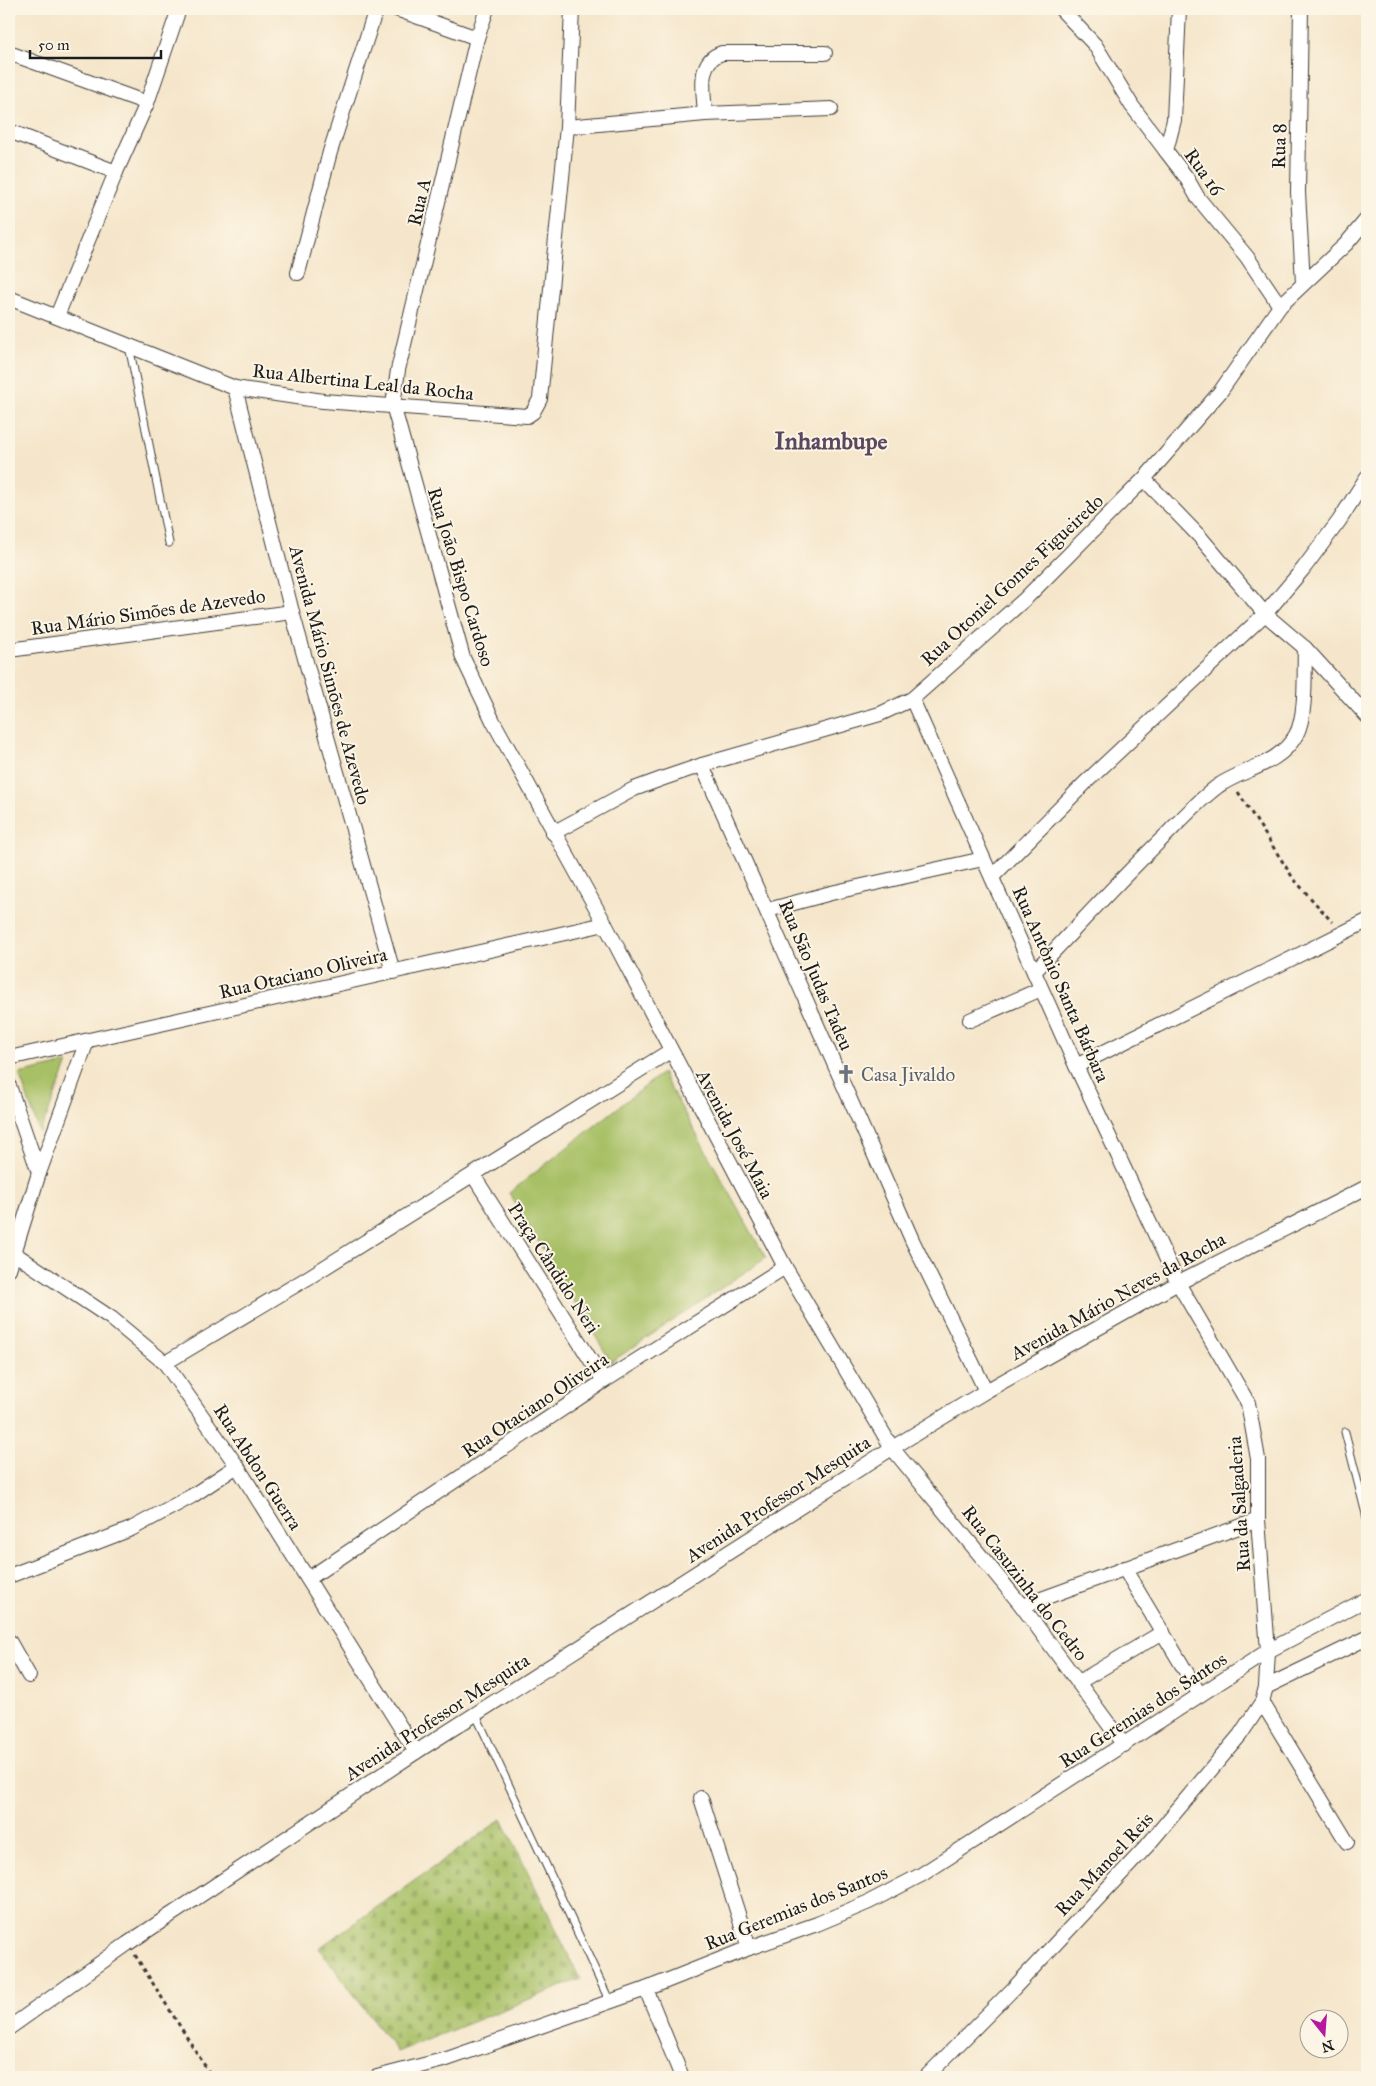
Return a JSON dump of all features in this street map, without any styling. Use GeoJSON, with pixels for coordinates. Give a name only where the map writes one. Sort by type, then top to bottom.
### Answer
{"type":"FeatureCollection","features":[{"type":"Feature","properties":{"kind":"street"},"geometry":{"type":"LineString","coordinates":[[57,316],[116,172],[147,103],[179,9]]}},
{"type":"Feature","properties":{"kind":"street"},"geometry":{"type":"LineString","coordinates":[[298,273],[330,152],[376,9]]}},
{"type":"Feature","properties":{"kind":"street"},"geometry":{"type":"LineString","coordinates":[[396,9],[477,38]]}},
{"type":"Feature","properties":{"kind":"street","name":"Rua A"},"geometry":{"type":"LineString","coordinates":[[393,405],[398,370],[477,38],[487,9]]}},
{"type":"Feature","properties":{"kind":"street"},"geometry":{"type":"LineString","coordinates":[[572,9],[567,127],[705,114],[831,109]]}},
{"type":"Feature","properties":{"kind":"street"},"geometry":{"type":"LineString","coordinates":[[1061,9],[1095,45],[1132,106],[1166,152]]}},
{"type":"Feature","properties":{"kind":"street","name":"Rua 16"},"geometry":{"type":"LineString","coordinates":[[1179,9],[1174,120],[1166,152],[1186,177],[1204,206],[1247,257],[1280,306]]}},
{"type":"Feature","properties":{"kind":"street","name":"Rua 8"},"geometry":{"type":"LineString","coordinates":[[1301,9],[1298,192],[1303,283]]}},
{"type":"Feature","properties":{"kind":"street"},"geometry":{"type":"LineString","coordinates":[[9,53],[147,103]]}},
{"type":"Feature","properties":{"kind":"street"},"geometry":{"type":"LineString","coordinates":[[705,114],[703,72],[709,59],[715,55],[722,53],[825,53]]}},
{"type":"Feature","properties":{"kind":"street","name":"Rua Albertina Leal da Rocha"},"geometry":{"type":"LineString","coordinates":[[9,298],[235,388],[299,399],[522,416],[534,412],[540,399],[567,127]]}},
{"type":"Feature","properties":{"kind":"street"},"geometry":{"type":"LineString","coordinates":[[9,131],[116,172]]}},
{"type":"Feature","properties":{"kind":"street","name":"Rua Otoniel Gomes Figueiredo"},"geometry":{"type":"LineString","coordinates":[[553,833],[634,789],[702,765],[871,716],[912,699],[1025,599],[1144,479],[1220,392],[1280,306],[1346,244],[1367,219]]}},
{"type":"Feature","properties":{"kind":"street","name":"Avenida Mário Simões de Azevedo"},"geometry":{"type":"LineString","coordinates":[[235,388],[292,612],[393,972]]}},
{"type":"Feature","properties":{"kind":"street","name":"Rua João Bispo Cardoso"},"geometry":{"type":"LineString","coordinates":[[393,405],[463,658],[493,722],[553,833]]}},
{"type":"Feature","properties":{"kind":"street"},"geometry":{"type":"LineString","coordinates":[[992,877],[1086,782],[1264,614],[1303,569],[1339,521],[1367,477]]}},
{"type":"Feature","properties":{"kind":"street"},"geometry":{"type":"LineString","coordinates":[[1144,479],[1200,537],[1264,614],[1305,648],[1367,716]]}},
{"type":"Feature","properties":{"kind":"street","name":"Rua Mário Simões de Azevedo"},"geometry":{"type":"LineString","coordinates":[[9,650],[292,612]]}},
{"type":"Feature","properties":{"kind":"street"},"geometry":{"type":"LineString","coordinates":[[1034,972],[1123,877],[1212,791],[1230,779],[1272,760],[1283,751],[1296,734],[1300,719],[1305,648]]}},
{"type":"Feature","properties":{"kind":"street","name":"Rua Antônio Santa Bárbara"},"geometry":{"type":"LineString","coordinates":[[912,699],[1076,1066],[1178,1283]]}},
{"type":"Feature","properties":{"kind":"street","name":"Rua São Judas Tadeu"},"geometry":{"type":"LineString","coordinates":[[702,765],[768,910],[912,1242],[986,1391]]}},
{"type":"Feature","properties":{"kind":"street","name":"Avenida José Maia"},"geometry":{"type":"LineString","coordinates":[[553,833],[605,924],[670,1051],[785,1266],[892,1448]]}},
{"type":"Feature","properties":{"kind":"street"},"geometry":{"type":"LineString","coordinates":[[768,910],[831,893],[983,859]]}},
{"type":"Feature","properties":{"kind":"street"},"geometry":{"type":"LineString","coordinates":[[1076,1066],[1343,935],[1367,921]]}},
{"type":"Feature","properties":{"kind":"street","name":"Rua Otaciano Oliveira"},"geometry":{"type":"LineString","coordinates":[[9,1058],[605,924]]}},
{"type":"Feature","properties":{"kind":"street"},"geometry":{"type":"LineString","coordinates":[[970,1020],[1042,990]]}},
{"type":"Feature","properties":{"kind":"street"},"geometry":{"type":"LineString","coordinates":[[9,1269],[39,1173],[87,1042]]}},
{"type":"Feature","properties":{"kind":"street"},"geometry":{"type":"LineString","coordinates":[[165,1363],[473,1175],[670,1051]]}},
{"type":"Feature","properties":{"kind":"street"},"geometry":{"type":"LineString","coordinates":[[9,1086],[39,1173]]}},
{"type":"Feature","properties":{"kind":"street","name":"Praça Cândido Neri"},"geometry":{"type":"LineString","coordinates":[[473,1175],[604,1381]]}},
{"type":"Feature","properties":{"kind":"street","name":"Avenida Mário Neves da Rocha"},"geometry":{"type":"LineString","coordinates":[[892,1448],[986,1391],[1178,1283],[1367,1187]]}},
{"type":"Feature","properties":{"kind":"street","name":"Rua Abdon Guerra"},"geometry":{"type":"LineString","coordinates":[[15,1254],[111,1318],[165,1363],[237,1466],[416,1752]]}},
{"type":"Feature","properties":{"kind":"street","name":"Rua Otaciano Oliveira"},"geometry":{"type":"LineString","coordinates":[[308,1579],[604,1381],[785,1266]]}},
{"type":"Feature","properties":{"kind":"street","name":"Rua da Salgaderia"},"geometry":{"type":"LineString","coordinates":[[1178,1283],[1248,1403],[1258,1459],[1258,1520],[1268,1651]]}},
{"type":"Feature","properties":{"kind":"street","name":"Rua Casuzinha do Cedro"},"geometry":{"type":"LineString","coordinates":[[892,1448],[1022,1606],[1124,1745]]}},
{"type":"Feature","properties":{"kind":"street","name":"Avenida Professor Mesquita"},"geometry":{"type":"LineString","coordinates":[[9,2028],[127,1944],[475,1713],[621,1622],[892,1448]]}},
{"type":"Feature","properties":{"kind":"street"},"geometry":{"type":"LineString","coordinates":[[9,1576],[131,1529],[192,1496],[237,1466]]}},
{"type":"Feature","properties":{"kind":"street"},"geometry":{"type":"LineString","coordinates":[[1022,1606],[1258,1520]]}},
{"type":"Feature","properties":{"kind":"street"},"geometry":{"type":"LineString","coordinates":[[1124,1568],[1200,1695]]}},
{"type":"Feature","properties":{"kind":"street","name":"Rua Geremias dos Santos"},"geometry":{"type":"LineString","coordinates":[[377,2077],[447,2059],[610,2002],[749,1948],[817,1924],[869,1902],[921,1874],[1268,1651],[1367,1599]]}},
{"type":"Feature","properties":{"kind":"street"},"geometry":{"type":"LineString","coordinates":[[1079,1682],[1163,1632]]}},
{"type":"Feature","properties":{"kind":"street"},"geometry":{"type":"LineString","coordinates":[[1266,1687],[1367,1638]]}},
{"type":"Feature","properties":{"kind":"street"},"geometry":{"type":"LineString","coordinates":[[9,1641],[29,1676]]}},
{"type":"Feature","properties":{"kind":"street","name":"Rua Manoel Reis"},"geometry":{"type":"LineString","coordinates":[[926,2077],[1014,1988],[1147,1846],[1240,1735],[1262,1702],[1266,1687],[1268,1651]]}},
{"type":"Feature","properties":{"kind":"street"},"geometry":{"type":"LineString","coordinates":[[1262,1702],[1347,1842]]}},
{"type":"Feature","properties":{"kind":"street"},"geometry":{"type":"LineString","coordinates":[[701,1798],[749,1948]]}},
{"type":"Feature","properties":{"kind":"street"},"geometry":{"type":"LineString","coordinates":[[646,1989],[682,2077]]}},
{"type":"Feature","properties":{"kind":"lane"},"geometry":{"type":"LineString","coordinates":[[129,346],[169,543]]}},
{"type":"Feature","properties":{"kind":"lane"},"geometry":{"type":"LineString","coordinates":[[1344,1432],[1367,1518]]}},
{"type":"Feature","properties":{"kind":"lane"},"geometry":{"type":"LineString","coordinates":[[475,1713],[610,2002]]}},
{"type":"Feature","properties":{"kind":"path"},"geometry":{"type":"LineString","coordinates":[[1230,779],[1293,878],[1343,935]]}},
{"type":"Feature","properties":{"kind":"path"},"geometry":{"type":"LineString","coordinates":[[127,1944],[212,2077]]}},
{"type":"Feature","properties":{"kind":"green space"},"geometry":{"type":"Polygon","coordinates":[[[68,1063],[40,1133],[19,1074],[68,1063]]]}},
{"type":"Feature","properties":{"kind":"green space"},"geometry":{"type":"Polygon","coordinates":[[[662,1073],[766,1258],[611,1362],[509,1193],[662,1073]]]}},
{"type":"Feature","properties":{"kind":"green space"},"geometry":{"type":"Polygon","coordinates":[[[502,1819],[580,1979],[397,2052],[319,1948],[502,1819]]]}},
{"type":"Feature","properties":{"kind":"place","name":"Casa Jivaldo"},"geometry":{"type":"Point","coordinates":[846,1074]}},
{"type":"Feature","properties":{"kind":"district","name":"Inhambupe"},"geometry":{"type":"Point","coordinates":[831,441]}}]}
